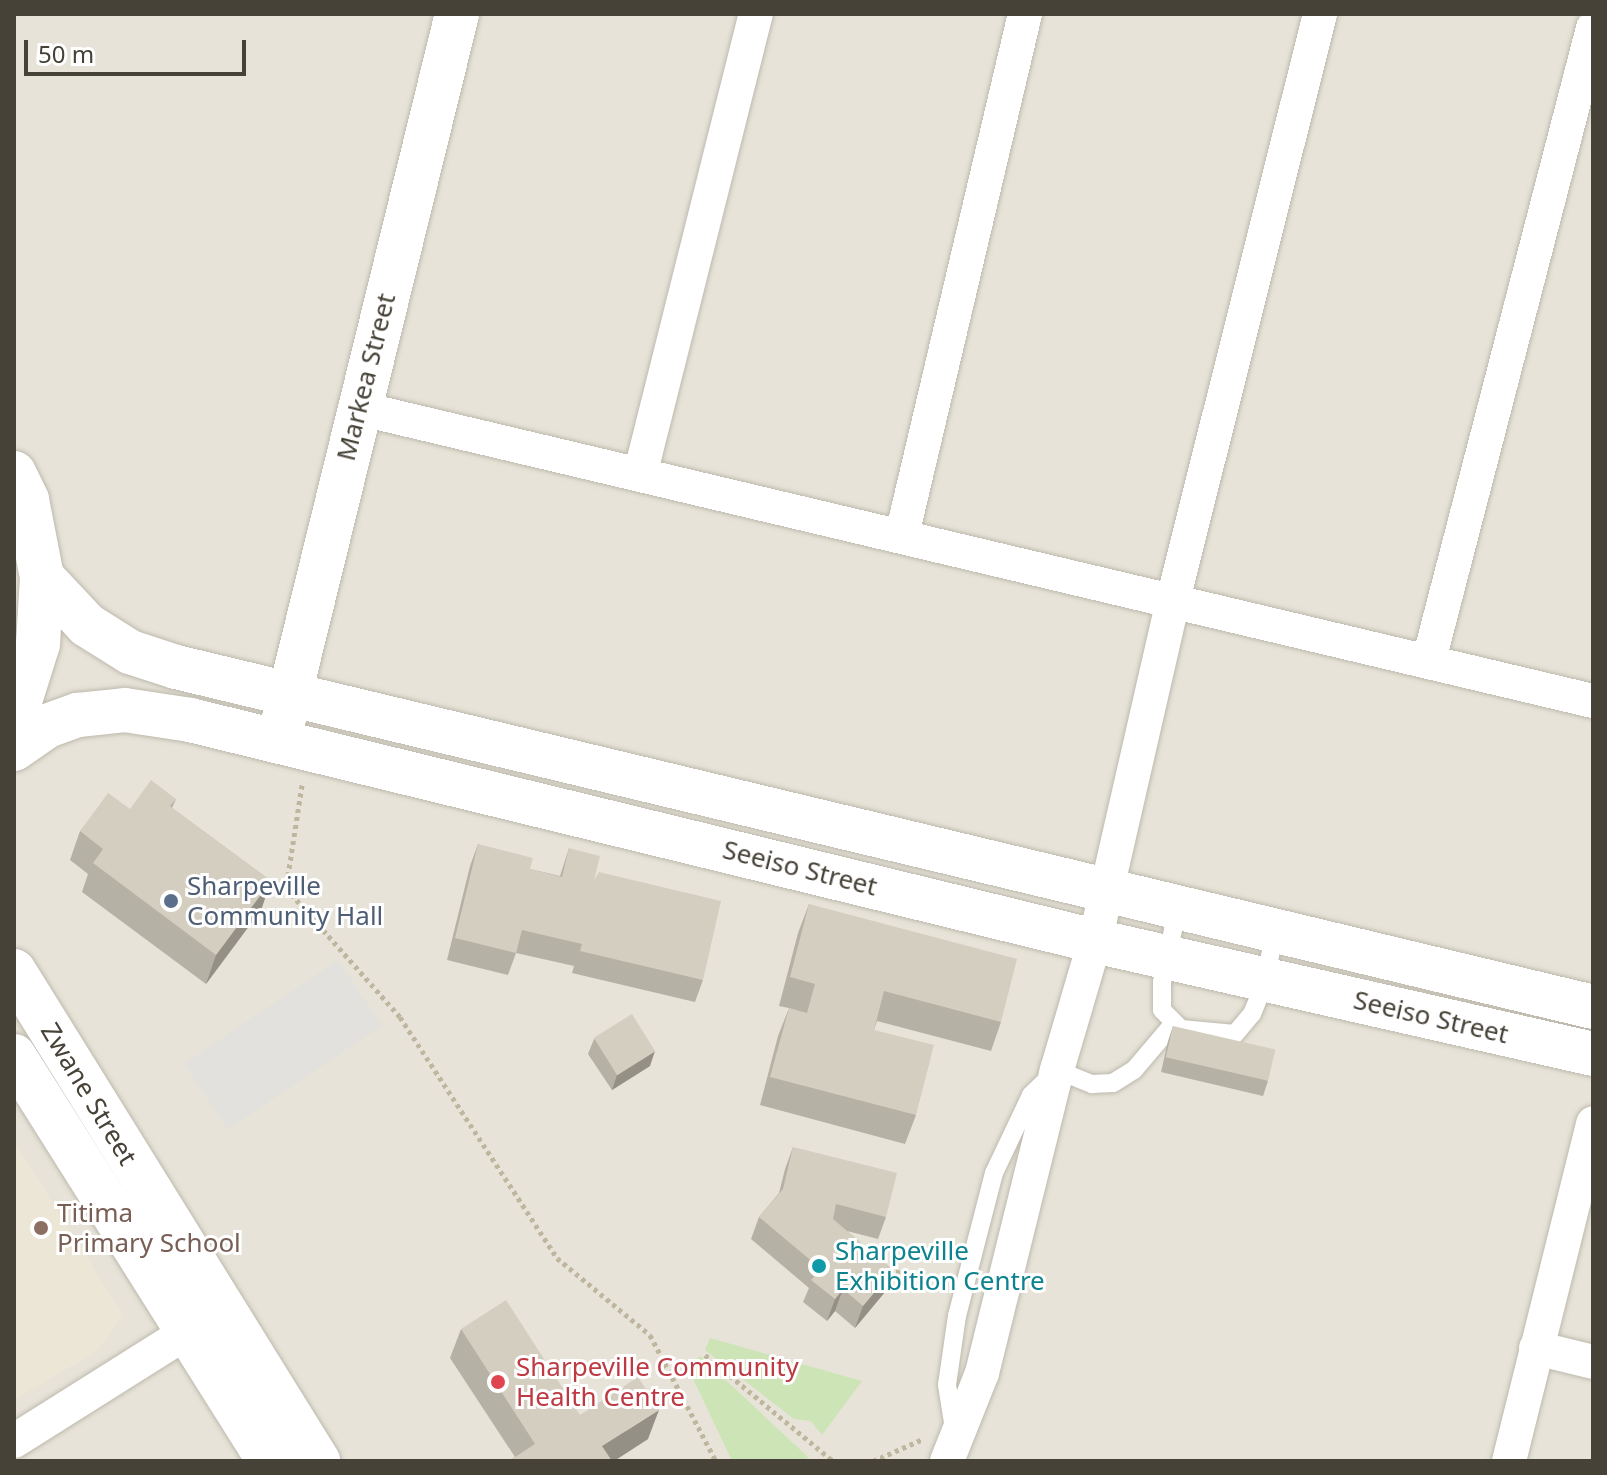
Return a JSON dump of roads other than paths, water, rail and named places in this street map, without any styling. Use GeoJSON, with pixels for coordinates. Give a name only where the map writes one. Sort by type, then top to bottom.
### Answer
{"type":"FeatureCollection","features":[{"type":"Feature","properties":{"kind":"street","name":"Markea Street"},"geometry":{"type":"LineString","coordinates":[[291,756],[289,698],[457,14]]}},
{"type":"Feature","properties":{"kind":"street"},"geometry":{"type":"LineString","coordinates":[[641,471],[756,14]]}},
{"type":"Feature","properties":{"kind":"street"},"geometry":{"type":"LineString","coordinates":[[902,535],[1025,14]]}},
{"type":"Feature","properties":{"kind":"street"},"geometry":{"type":"LineString","coordinates":[[952,1450],[982,1373],[1057,1070],[1107,895],[1172,604],[1320,14]]}},
{"type":"Feature","properties":{"kind":"street"},"geometry":{"type":"LineString","coordinates":[[1429,660],[1593,28]]}},
{"type":"Feature","properties":{"kind":"street"},"geometry":{"type":"LineString","coordinates":[[358,408],[641,471],[1172,604],[1429,660],[1593,701]]}},
{"type":"Feature","properties":{"kind":"street"},"geometry":{"type":"LineString","coordinates":[[14,473],[27,500],[42,577],[38,644],[14,720]]}},
{"type":"Feature","properties":{"kind":"street","name":"Seeiso Street"},"geometry":{"type":"LineString","coordinates":[[42,577],[87,625],[130,652],[289,698],[1107,895],[1593,1007]]}},
{"type":"Feature","properties":{"kind":"street","name":"Seeiso Street"},"geometry":{"type":"LineString","coordinates":[[14,749],[47,726],[78,715],[125,710],[291,756],[1593,1054]]}},
{"type":"Feature","properties":{"kind":"street","name":"Zwane Street"},"geometry":{"type":"LineString","coordinates":[[14,971],[205,1320],[269,1461]]}},
{"type":"Feature","properties":{"kind":"street","name":"Zwane Street"},"geometry":{"type":"LineString","coordinates":[[14,1056],[205,1320],[318,1461]]}},
{"type":"Feature","properties":{"kind":"street"},"geometry":{"type":"LineString","coordinates":[[1509,1461],[1593,1123]]}},
{"type":"Feature","properties":{"kind":"street"},"geometry":{"type":"LineString","coordinates":[[14,1441],[205,1320]]}},
{"type":"Feature","properties":{"kind":"street"},"geometry":{"type":"LineString","coordinates":[[1536,1348],[1593,1362]]}},
{"type":"Feature","properties":{"kind":"lane"},"geometry":{"type":"LineString","coordinates":[[1177,911],[1166,956],[1162,1010],[1173,1024],[1235,1034],[1252,1014],[1266,979],[1274,933]]}},
{"type":"Feature","properties":{"kind":"lane"},"geometry":{"type":"LineString","coordinates":[[1057,1070],[1092,1084],[1113,1083],[1134,1070],[1173,1024]]}},
{"type":"Feature","properties":{"kind":"place","name":"Sharpeville Community Hall"},"geometry":{"type":"Point","coordinates":[171,901]}},
{"type":"Feature","properties":{"kind":"place","name":"Titima Primary School"},"geometry":{"type":"Point","coordinates":[41,1228]}},
{"type":"Feature","properties":{"kind":"place","name":"Sharpeville Exhibition Centre"},"geometry":{"type":"Point","coordinates":[819,1266]}},
{"type":"Feature","properties":{"kind":"place","name":"Sharpeville Community Health Centre"},"geometry":{"type":"Point","coordinates":[498,1382]}}]}
